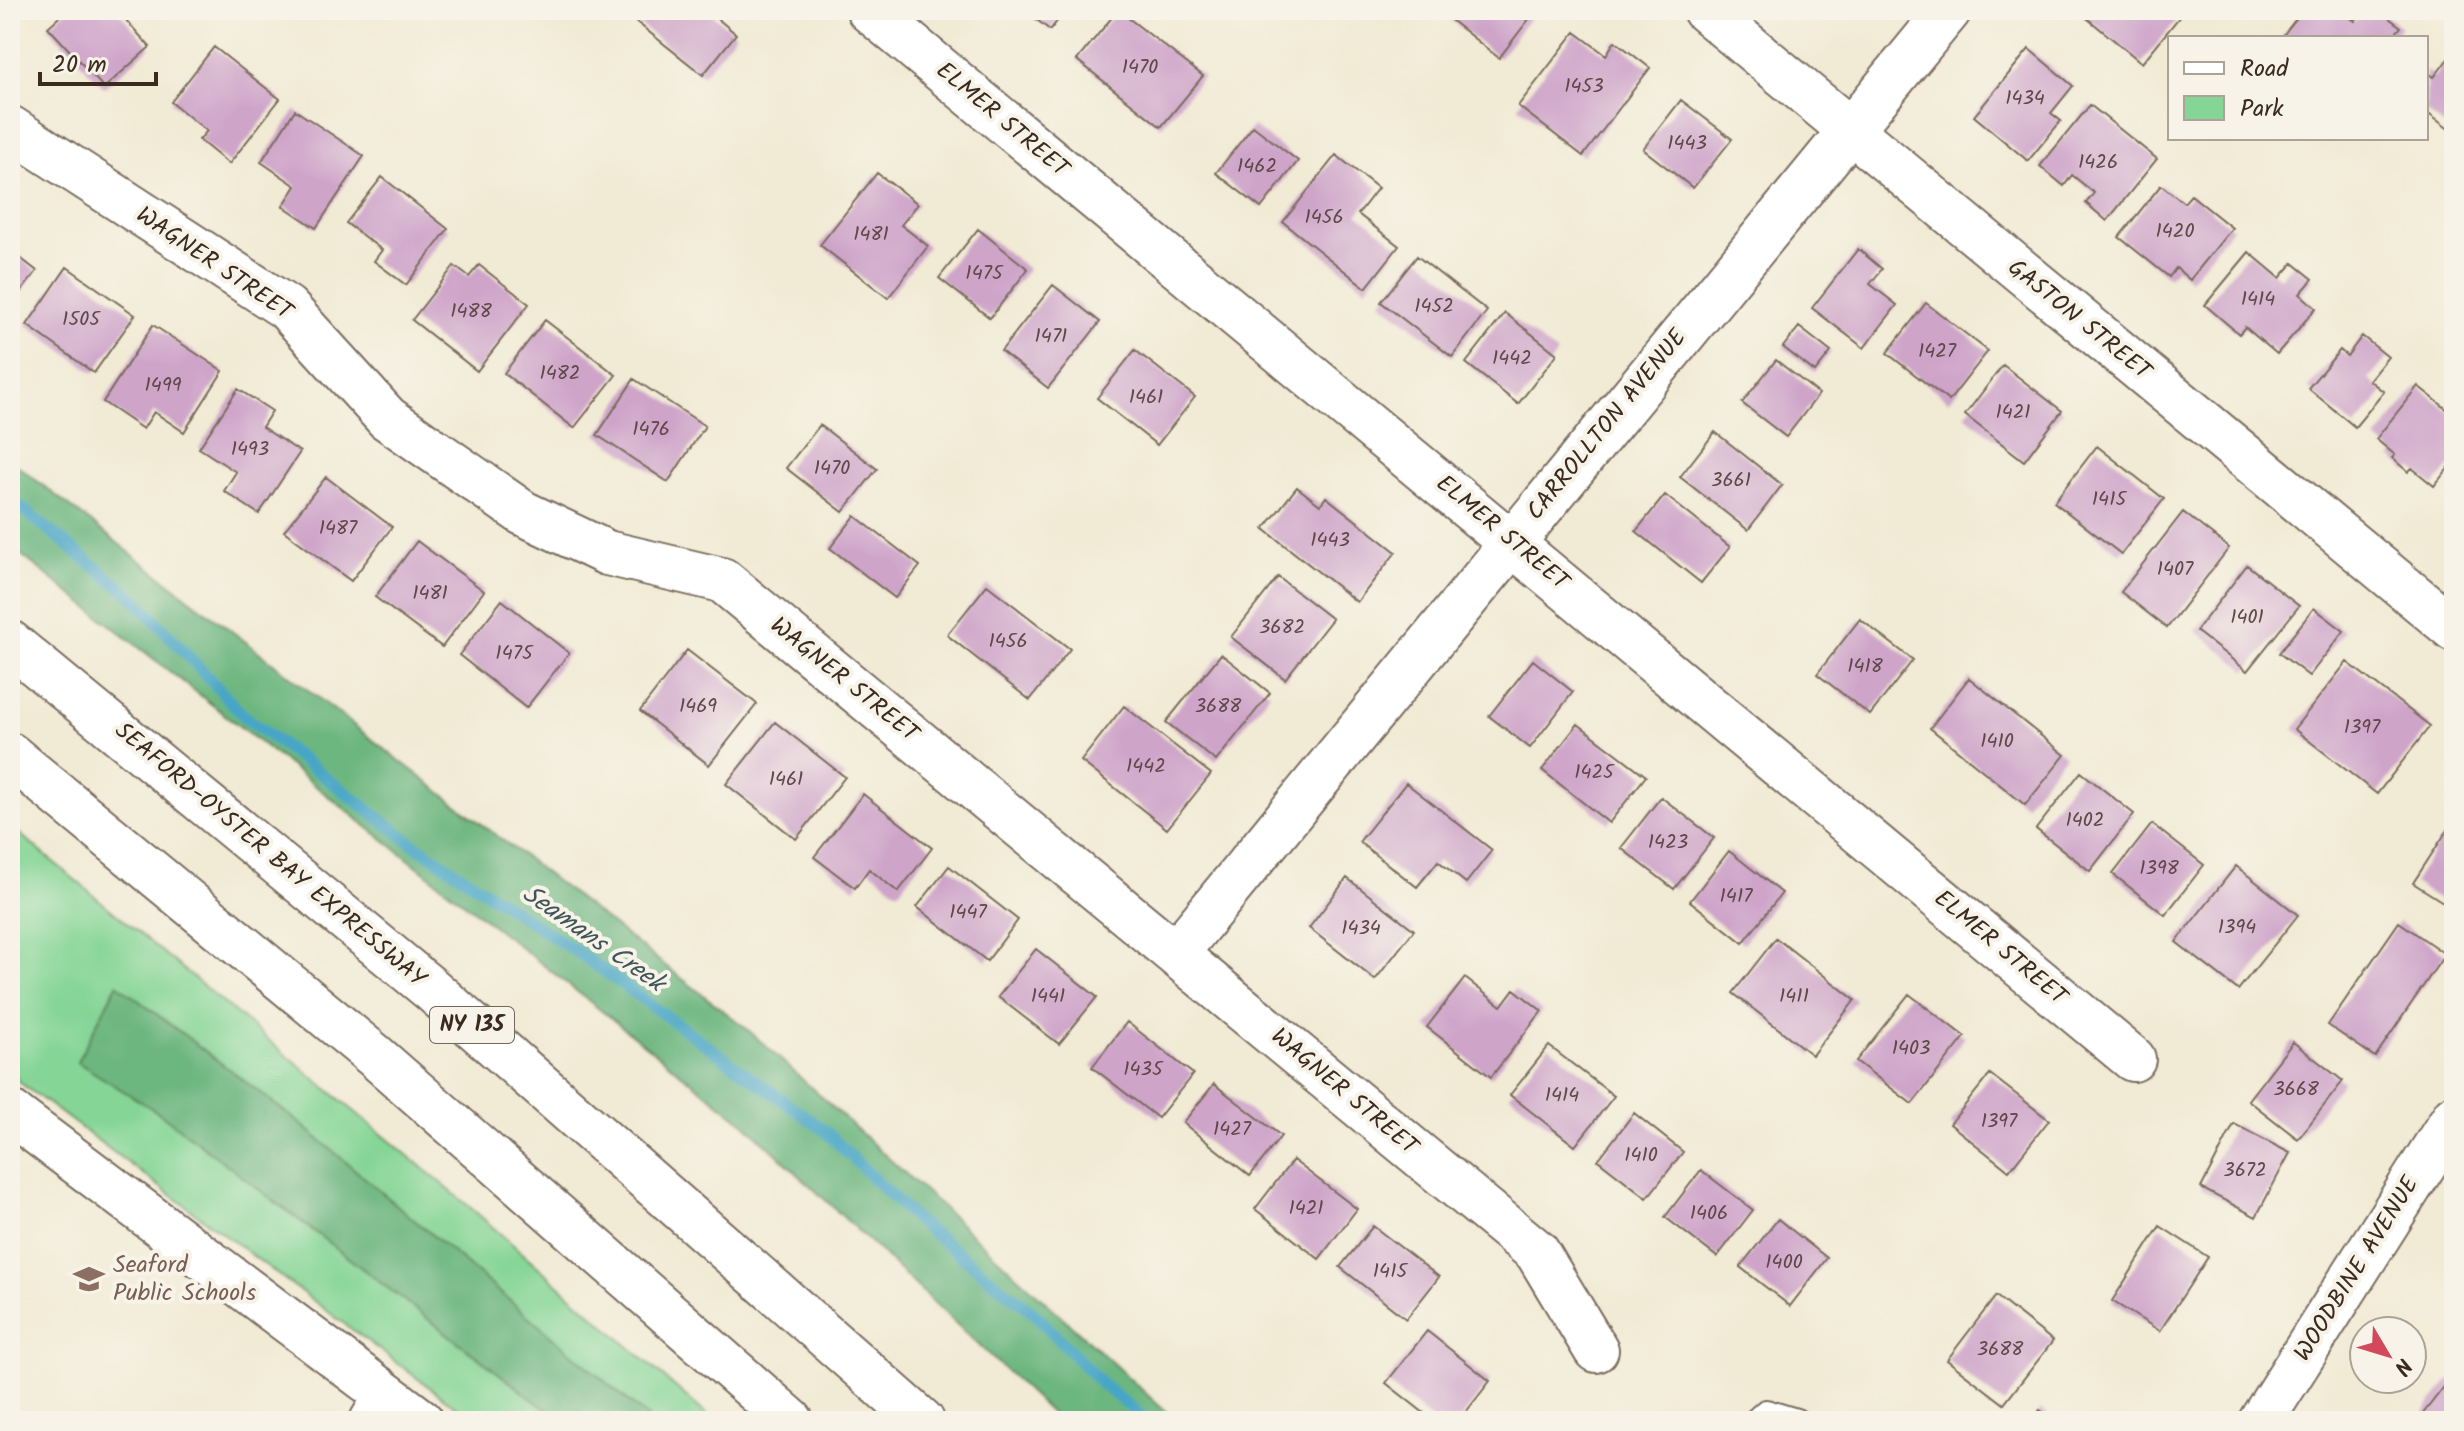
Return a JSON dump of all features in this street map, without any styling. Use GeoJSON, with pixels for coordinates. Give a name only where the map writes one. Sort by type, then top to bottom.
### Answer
{"type":"FeatureCollection","features":[{"type":"Feature","properties":{"kind":"main road","name":"ELMER STREET"},"geometry":{"type":"LineString","coordinates":[[869,10],[2133,1059]]}},
{"type":"Feature","properties":{"kind":"main road","name":"GASTON STREET"},"geometry":{"type":"LineString","coordinates":[[1705,10],[2454,629]]}},
{"type":"Feature","properties":{"kind":"main road","name":"CARROLLTON AVENUE"},"geometry":{"type":"LineString","coordinates":[[1176,953],[1949,10]]}},
{"type":"Feature","properties":{"kind":"main road","name":"WAGNER STREET"},"geometry":{"type":"LineString","coordinates":[[10,128],[287,308],[387,418],[523,513],[607,553],[722,580],[1537,1252],[1596,1350]]}},
{"type":"Feature","properties":{"kind":"main road","name":"SEAFORD-OYSTER BAY EXPRESSWAY"},"geometry":{"type":"LineString","coordinates":[[10,643],[432,990],[922,1421]]}},
{"type":"Feature","properties":{"kind":"main road"},"geometry":{"type":"LineString","coordinates":[[10,755],[387,1066],[791,1421]]}},
{"type":"Feature","properties":{"kind":"main road"},"geometry":{"type":"LineString","coordinates":[[10,1112],[393,1413]]}},
{"type":"Feature","properties":{"kind":"main road","name":"WOODBINE AVENUE"},"geometry":{"type":"LineString","coordinates":[[2261,1421],[2454,1117]]}},
{"type":"Feature","properties":{"kind":"main road"},"geometry":{"type":"LineString","coordinates":[[693,1217],[958,1421]]}},
{"type":"Feature","properties":{"kind":"lane"},"geometry":{"type":"LineString","coordinates":[[1756,1421],[1766,1412],[1796,1421]]}},
{"type":"Feature","properties":{"kind":"green space"},"geometry":{"type":"Polygon","coordinates":[[[10,460],[746,1028],[1176,1421],[1059,1421],[743,1122],[10,546],[10,460]]]}},
{"type":"Feature","properties":{"kind":"green space"},"geometry":{"type":"Polygon","coordinates":[[[10,826],[471,1208],[714,1421],[475,1421],[18,1081],[10,1066],[10,1006],[16,965],[10,946],[10,826]]]}},
{"type":"Feature","properties":{"kind":"green space"},"geometry":{"type":"Polygon","coordinates":[[[117,984],[301,1124],[652,1421],[561,1421],[162,1115],[77,1062],[117,984]]]}},
{"type":"Feature","properties":{"kind":"building"},"geometry":{"type":"Polygon","coordinates":[[[67,10],[117,10],[150,47],[104,88],[48,27],[67,10]]]}},
{"type":"Feature","properties":{"kind":"building"},"geometry":{"type":"Polygon","coordinates":[[[642,10],[707,10],[736,34],[703,75],[634,20],[642,10]]]}},
{"type":"Feature","properties":{"kind":"building"},"geometry":{"type":"Polygon","coordinates":[[[1024,10],[1066,10],[1050,30],[1024,10]]]}},
{"type":"Feature","properties":{"kind":"building"},"geometry":{"type":"Polygon","coordinates":[[[1118,10],[1203,76],[1161,127],[1077,60],[1118,10]]]}},
{"type":"Feature","properties":{"kind":"building"},"geometry":{"type":"Polygon","coordinates":[[[1438,10],[1536,10],[1499,58],[1438,10]]]}},
{"type":"Feature","properties":{"kind":"building"},"geometry":{"type":"Polygon","coordinates":[[[2077,10],[2175,10],[2181,15],[2142,63],[2077,10]]]}},
{"type":"Feature","properties":{"kind":"building"},"geometry":{"type":"Polygon","coordinates":[[[2303,10],[2340,10],[2355,21],[2363,10],[2378,10],[2401,27],[2394,36],[2283,36],[2303,10]]]}},
{"type":"Feature","properties":{"kind":"building"},"geometry":{"type":"Polygon","coordinates":[[[1575,32],[1606,55],[1615,41],[1650,68],[1583,156],[1518,106],[1575,32]]]}},
{"type":"Feature","properties":{"kind":"building"},"geometry":{"type":"Polygon","coordinates":[[[214,47],[280,99],[229,164],[199,140],[207,131],[171,102],[214,47]]]}},
{"type":"Feature","properties":{"kind":"building"},"geometry":{"type":"Polygon","coordinates":[[[2029,49],[2073,86],[2051,113],[2061,121],[2028,161],[1974,116],[2029,49]]]}},
{"type":"Feature","properties":{"kind":"building"},"geometry":{"type":"Polygon","coordinates":[[[2451,55],[2454,57],[2454,133],[2428,114],[2428,72],[2434,77],[2451,55]]]}},
{"type":"Feature","properties":{"kind":"building"},"geometry":{"type":"Polygon","coordinates":[[[1681,100],[1732,139],[1693,188],[1643,149],[1681,100]]]}},
{"type":"Feature","properties":{"kind":"building"},"geometry":{"type":"Polygon","coordinates":[[[2090,105],[2157,159],[2107,221],[2086,203],[2094,193],[2072,175],[2064,186],[2040,166],[2090,105]]]}},
{"type":"Feature","properties":{"kind":"building"},"geometry":{"type":"Polygon","coordinates":[[[295,110],[364,156],[316,228],[283,206],[296,186],[261,162],[295,110]]]}},
{"type":"Feature","properties":{"kind":"building"},"geometry":{"type":"Polygon","coordinates":[[[1253,126],[1298,161],[1261,208],[1216,173],[1253,126]]]}},
{"type":"Feature","properties":{"kind":"building"},"geometry":{"type":"Polygon","coordinates":[[[1336,155],[1378,188],[1358,214],[1399,246],[1366,288],[1283,222],[1336,155]]]}},
{"type":"Feature","properties":{"kind":"building"},"geometry":{"type":"Polygon","coordinates":[[[877,173],[918,204],[901,225],[928,246],[888,298],[820,245],[877,173]]]}},
{"type":"Feature","properties":{"kind":"building"},"geometry":{"type":"Polygon","coordinates":[[[382,177],[448,229],[406,285],[374,261],[382,250],[346,223],[382,177]]]}},
{"type":"Feature","properties":{"kind":"building"},"geometry":{"type":"Polygon","coordinates":[[[2161,185],[2184,203],[2191,195],[2232,228],[2190,280],[2176,268],[2169,277],[2119,237],[2161,185]]]}},
{"type":"Feature","properties":{"kind":"building"},"geometry":{"type":"Polygon","coordinates":[[[978,229],[1028,269],[990,318],[939,278],[978,229]]]}},
{"type":"Feature","properties":{"kind":"building"},"geometry":{"type":"Polygon","coordinates":[[[1858,249],[1882,269],[1870,284],[1897,305],[1864,348],[1812,308],[1858,249]]]}},
{"type":"Feature","properties":{"kind":"building"},"geometry":{"type":"Polygon","coordinates":[[[10,250],[37,271],[10,306],[10,250]]]}},
{"type":"Feature","properties":{"kind":"building"},"geometry":{"type":"Polygon","coordinates":[[[2249,252],[2280,278],[2293,263],[2313,279],[2300,294],[2316,308],[2277,354],[2245,327],[2239,334],[2205,305],[2249,252]]]}},
{"type":"Feature","properties":{"kind":"building"},"geometry":{"type":"Polygon","coordinates":[[[1417,256],[1487,311],[1452,357],[1381,302],[1417,256]]]}},
{"type":"Feature","properties":{"kind":"building"},"geometry":{"type":"Polygon","coordinates":[[[479,265],[529,304],[477,371],[412,320],[454,266],[469,277],[479,265]]]}},
{"type":"Feature","properties":{"kind":"building"},"geometry":{"type":"Polygon","coordinates":[[[67,267],[135,315],[94,373],[27,325],[67,267]]]}},
{"type":"Feature","properties":{"kind":"building"},"geometry":{"type":"Polygon","coordinates":[[[1053,285],[1100,322],[1048,388],[1001,351],[1053,285]]]}},
{"type":"Feature","properties":{"kind":"building"},"geometry":{"type":"Polygon","coordinates":[[[1926,303],[1988,351],[1949,401],[1887,353],[1926,303]]]}},
{"type":"Feature","properties":{"kind":"building"},"geometry":{"type":"Polygon","coordinates":[[[1505,313],[1557,354],[1518,404],[1466,363],[1505,313]]]}},
{"type":"Feature","properties":{"kind":"building"},"geometry":{"type":"Polygon","coordinates":[[[545,320],[616,375],[574,428],[504,373],[545,320]]]}},
{"type":"Feature","properties":{"kind":"building"},"geometry":{"type":"Polygon","coordinates":[[[153,325],[223,371],[184,432],[154,412],[143,429],[103,402],[153,325]]]}},
{"type":"Feature","properties":{"kind":"building"},"geometry":{"type":"Polygon","coordinates":[[[1799,327],[1831,352],[1815,372],[1783,347],[1799,327]]]}},
{"type":"Feature","properties":{"kind":"building"},"geometry":{"type":"Polygon","coordinates":[[[2362,336],[2388,357],[2369,380],[2384,392],[2355,427],[2308,388],[2340,350],[2347,356],[2362,336]]]}},
{"type":"Feature","properties":{"kind":"building"},"geometry":{"type":"Polygon","coordinates":[[[1135,350],[1195,397],[1157,445],[1097,398],[1135,350]]]}},
{"type":"Feature","properties":{"kind":"building"},"geometry":{"type":"Polygon","coordinates":[[[1776,360],[1819,394],[1786,437],[1742,403],[1776,360]]]}},
{"type":"Feature","properties":{"kind":"building"},"geometry":{"type":"Polygon","coordinates":[[[2003,365],[2062,411],[2024,461],[1965,415],[2003,365]]]}},
{"type":"Feature","properties":{"kind":"building"},"geometry":{"type":"Polygon","coordinates":[[[634,379],[705,426],[668,482],[597,435],[634,379]]]}},
{"type":"Feature","properties":{"kind":"building"},"geometry":{"type":"Polygon","coordinates":[[[2418,386],[2454,415],[2454,461],[2434,486],[2412,468],[2408,472],[2392,458],[2395,455],[2376,439],[2418,386]]]}},
{"type":"Feature","properties":{"kind":"building"},"geometry":{"type":"Polygon","coordinates":[[[238,389],[272,411],[262,427],[300,452],[259,514],[224,491],[236,472],[199,448],[238,389]]]}},
{"type":"Feature","properties":{"kind":"building"},"geometry":{"type":"Polygon","coordinates":[[[820,425],[877,469],[843,512],[786,468],[820,425]]]}},
{"type":"Feature","properties":{"kind":"building"},"geometry":{"type":"Polygon","coordinates":[[[1715,432],[1782,485],[1748,530],[1680,477],[1715,432]]]}},
{"type":"Feature","properties":{"kind":"building"},"geometry":{"type":"Polygon","coordinates":[[[2097,446],[2164,499],[2121,554],[2054,502],[2097,446]]]}},
{"type":"Feature","properties":{"kind":"building"},"geometry":{"type":"Polygon","coordinates":[[[326,477],[392,527],[351,581],[284,531],[326,477]]]}},
{"type":"Feature","properties":{"kind":"building"},"geometry":{"type":"Polygon","coordinates":[[[1297,487],[1320,505],[1326,497],[1396,552],[1357,602],[1264,529],[1297,487]]]}},
{"type":"Feature","properties":{"kind":"building"},"geometry":{"type":"Polygon","coordinates":[[[1665,495],[1730,547],[1701,583],[1636,531],[1665,495]]]}},
{"type":"Feature","properties":{"kind":"building"},"geometry":{"type":"Polygon","coordinates":[[[2183,512],[2229,548],[2167,628],[2121,592],[2183,512]]]}},
{"type":"Feature","properties":{"kind":"building"},"geometry":{"type":"Polygon","coordinates":[[[855,516],[920,566],[895,598],[830,548],[855,516]]]}},
{"type":"Feature","properties":{"kind":"building"},"geometry":{"type":"Polygon","coordinates":[[[417,541],[484,591],[442,647],[375,597],[417,541]]]}},
{"type":"Feature","properties":{"kind":"building"},"geometry":{"type":"Polygon","coordinates":[[[2247,565],[2299,606],[2247,671],[2196,631],[2247,565]]]}},
{"type":"Feature","properties":{"kind":"building"},"geometry":{"type":"Polygon","coordinates":[[[1278,577],[1332,619],[1285,679],[1231,637],[1278,577]]]}},
{"type":"Feature","properties":{"kind":"building"},"geometry":{"type":"Polygon","coordinates":[[[987,585],[1070,649],[1030,700],[947,635],[987,585]]]}},
{"type":"Feature","properties":{"kind":"building"},"geometry":{"type":"Polygon","coordinates":[[[502,600],[569,653],[526,708],[459,655],[502,600]]]}},
{"type":"Feature","properties":{"kind":"building"},"geometry":{"type":"Polygon","coordinates":[[[2314,608],[2344,631],[2309,676],[2279,653],[2314,608]]]}},
{"type":"Feature","properties":{"kind":"building"},"geometry":{"type":"Polygon","coordinates":[[[1860,619],[1913,660],[1870,715],[1817,674],[1860,619]]]}},
{"type":"Feature","properties":{"kind":"building"},"geometry":{"type":"Polygon","coordinates":[[[687,650],[757,704],[709,765],[640,711],[687,650]]]}},
{"type":"Feature","properties":{"kind":"building"},"geometry":{"type":"Polygon","coordinates":[[[1221,654],[1270,693],[1216,761],[1166,722],[1221,654]]]}},
{"type":"Feature","properties":{"kind":"building"},"geometry":{"type":"Polygon","coordinates":[[[1533,660],[1573,692],[1530,748],[1489,716],[1533,660]]]}},
{"type":"Feature","properties":{"kind":"building"},"geometry":{"type":"Polygon","coordinates":[[[2347,662],[2430,726],[2377,794],[2294,729],[2347,662]]]}},
{"type":"Feature","properties":{"kind":"building"},"geometry":{"type":"Polygon","coordinates":[[[1969,678],[2065,755],[2025,805],[1930,728],[1969,678]]]}},
{"type":"Feature","properties":{"kind":"building"},"geometry":{"type":"Polygon","coordinates":[[[1124,706],[1211,774],[1167,829],[1081,761],[1124,706]]]}},
{"type":"Feature","properties":{"kind":"building"},"geometry":{"type":"Polygon","coordinates":[[[775,722],[845,777],[796,839],[726,784],[775,722]]]}},
{"type":"Feature","properties":{"kind":"building"},"geometry":{"type":"Polygon","coordinates":[[[1578,724],[1646,776],[1609,823],[1542,770],[1578,724]]]}},
{"type":"Feature","properties":{"kind":"building"},"geometry":{"type":"Polygon","coordinates":[[[2081,772],[2134,814],[2090,871],[2036,829],[2081,772]]]}},
{"type":"Feature","properties":{"kind":"building"},"geometry":{"type":"Polygon","coordinates":[[[1406,783],[1492,850],[1466,883],[1438,861],[1417,887],[1359,842],[1406,783]]]}},
{"type":"Feature","properties":{"kind":"building"},"geometry":{"type":"Polygon","coordinates":[[[863,794],[932,848],[898,892],[869,869],[855,888],[814,857],[863,794]]]}},
{"type":"Feature","properties":{"kind":"building"},"geometry":{"type":"Polygon","coordinates":[[[1661,797],[1714,838],[1674,889],[1621,848],[1661,797]]]}},
{"type":"Feature","properties":{"kind":"building"},"geometry":{"type":"Polygon","coordinates":[[[2454,820],[2454,909],[2413,883],[2454,820]]]}},
{"type":"Feature","properties":{"kind":"building"},"geometry":{"type":"Polygon","coordinates":[[[2152,824],[2204,865],[2165,915],[2113,874],[2152,824]]]}},
{"type":"Feature","properties":{"kind":"building"},"geometry":{"type":"Polygon","coordinates":[[[1729,851],[1782,893],[1743,943],[1690,901],[1729,851]]]}},
{"type":"Feature","properties":{"kind":"building"},"geometry":{"type":"Polygon","coordinates":[[[949,866],[1018,920],[987,961],[917,907],[949,866]]]}},
{"type":"Feature","properties":{"kind":"building"},"geometry":{"type":"Polygon","coordinates":[[[2236,866],[2298,915],[2238,990],[2176,942],[2236,866]]]}},
{"type":"Feature","properties":{"kind":"building"},"geometry":{"type":"Polygon","coordinates":[[[1347,878],[1414,930],[1375,980],[1309,928],[1347,878]]]}},
{"type":"Feature","properties":{"kind":"building"},"geometry":{"type":"Polygon","coordinates":[[[2399,922],[2445,954],[2375,1057],[2328,1025],[2399,922]]]}},
{"type":"Feature","properties":{"kind":"building"},"geometry":{"type":"Polygon","coordinates":[[[1776,938],[1855,1000],[1812,1055],[1733,993],[1776,938]]]}},
{"type":"Feature","properties":{"kind":"building"},"geometry":{"type":"Polygon","coordinates":[[[1036,949],[1097,997],[1059,1044],[998,997],[1036,949]]]}},
{"type":"Feature","properties":{"kind":"building"},"geometry":{"type":"Polygon","coordinates":[[[1465,978],[1501,1006],[1514,989],[1542,1011],[1491,1077],[1427,1027],[1465,978]]]}},
{"type":"Feature","properties":{"kind":"building"},"geometry":{"type":"Polygon","coordinates":[[[1909,994],[1965,1037],[1912,1104],[1856,1061],[1909,994]]]}},
{"type":"Feature","properties":{"kind":"building"},"geometry":{"type":"Polygon","coordinates":[[[1127,1022],[1193,1074],[1158,1118],[1092,1067],[1127,1022]]]}},
{"type":"Feature","properties":{"kind":"building"},"geometry":{"type":"Polygon","coordinates":[[[2293,1042],[2343,1081],[2298,1139],[2248,1100],[2293,1042]]]}},
{"type":"Feature","properties":{"kind":"building"},"geometry":{"type":"Polygon","coordinates":[[[1549,1046],[1614,1096],[1575,1146],[1510,1095],[1549,1046]]]}},
{"type":"Feature","properties":{"kind":"building"},"geometry":{"type":"Polygon","coordinates":[[[1990,1074],[2049,1120],[2009,1171],[1950,1124],[1990,1074]]]}},
{"type":"Feature","properties":{"kind":"building"},"geometry":{"type":"Polygon","coordinates":[[[1214,1084],[1281,1136],[1250,1176],[1183,1123],[1214,1084]]]}},
{"type":"Feature","properties":{"kind":"building"},"geometry":{"type":"Polygon","coordinates":[[[1634,1113],[1683,1152],[1647,1198],[1598,1160],[1634,1113]]]}},
{"type":"Feature","properties":{"kind":"building"},"geometry":{"type":"Polygon","coordinates":[[[2234,1124],[2290,1153],[2256,1217],[2201,1188],[2234,1124]]]}},
{"type":"Feature","properties":{"kind":"building"},"geometry":{"type":"Polygon","coordinates":[[[1293,1160],[1357,1209],[1319,1259],[1255,1209],[1293,1160]]]}},
{"type":"Feature","properties":{"kind":"building"},"geometry":{"type":"Polygon","coordinates":[[[1701,1170],[1753,1210],[1717,1257],[1665,1217],[1701,1170]]]}},
{"type":"Feature","properties":{"kind":"building"},"geometry":{"type":"Polygon","coordinates":[[[1778,1219],[1827,1258],[1790,1306],[1740,1267],[1778,1219]]]}},
{"type":"Feature","properties":{"kind":"building"},"geometry":{"type":"Polygon","coordinates":[[[1373,1226],[1439,1277],[1406,1319],[1340,1267],[1373,1226]]]}},
{"type":"Feature","properties":{"kind":"building"},"geometry":{"type":"Polygon","coordinates":[[[2160,1226],[2208,1257],[2160,1331],[2112,1301],[2160,1226]]]}},
{"type":"Feature","properties":{"kind":"building"},"geometry":{"type":"Polygon","coordinates":[[[1996,1296],[2053,1341],[2004,1404],[1947,1360],[1996,1296]]]}},
{"type":"Feature","properties":{"kind":"building"},"geometry":{"type":"Polygon","coordinates":[[[1427,1331],[1490,1381],[1459,1421],[1434,1421],[1386,1383],[1427,1331]]]}},
{"type":"Feature","properties":{"kind":"building"},"geometry":{"type":"Polygon","coordinates":[[[2454,1374],[2454,1421],[2430,1421],[2422,1415],[2454,1374]]]}},
{"type":"Feature","properties":{"kind":"building"},"geometry":{"type":"Polygon","coordinates":[[[2040,1410],[2056,1421],[2032,1421],[2040,1410]]]}},
{"type":"Feature","properties":{"kind":"waterway","name":"Seamans Creek"},"geometry":{"type":"LineString","coordinates":[[10,499],[134,598],[243,715],[412,843],[587,959],[824,1130],[915,1219],[1035,1314],[1101,1383],[1147,1421]]}},
{"type":"Feature","properties":{"kind":"place","name":"Seaford Public Schools"},"geometry":{"type":"Point","coordinates":[89,1279]}}]}
